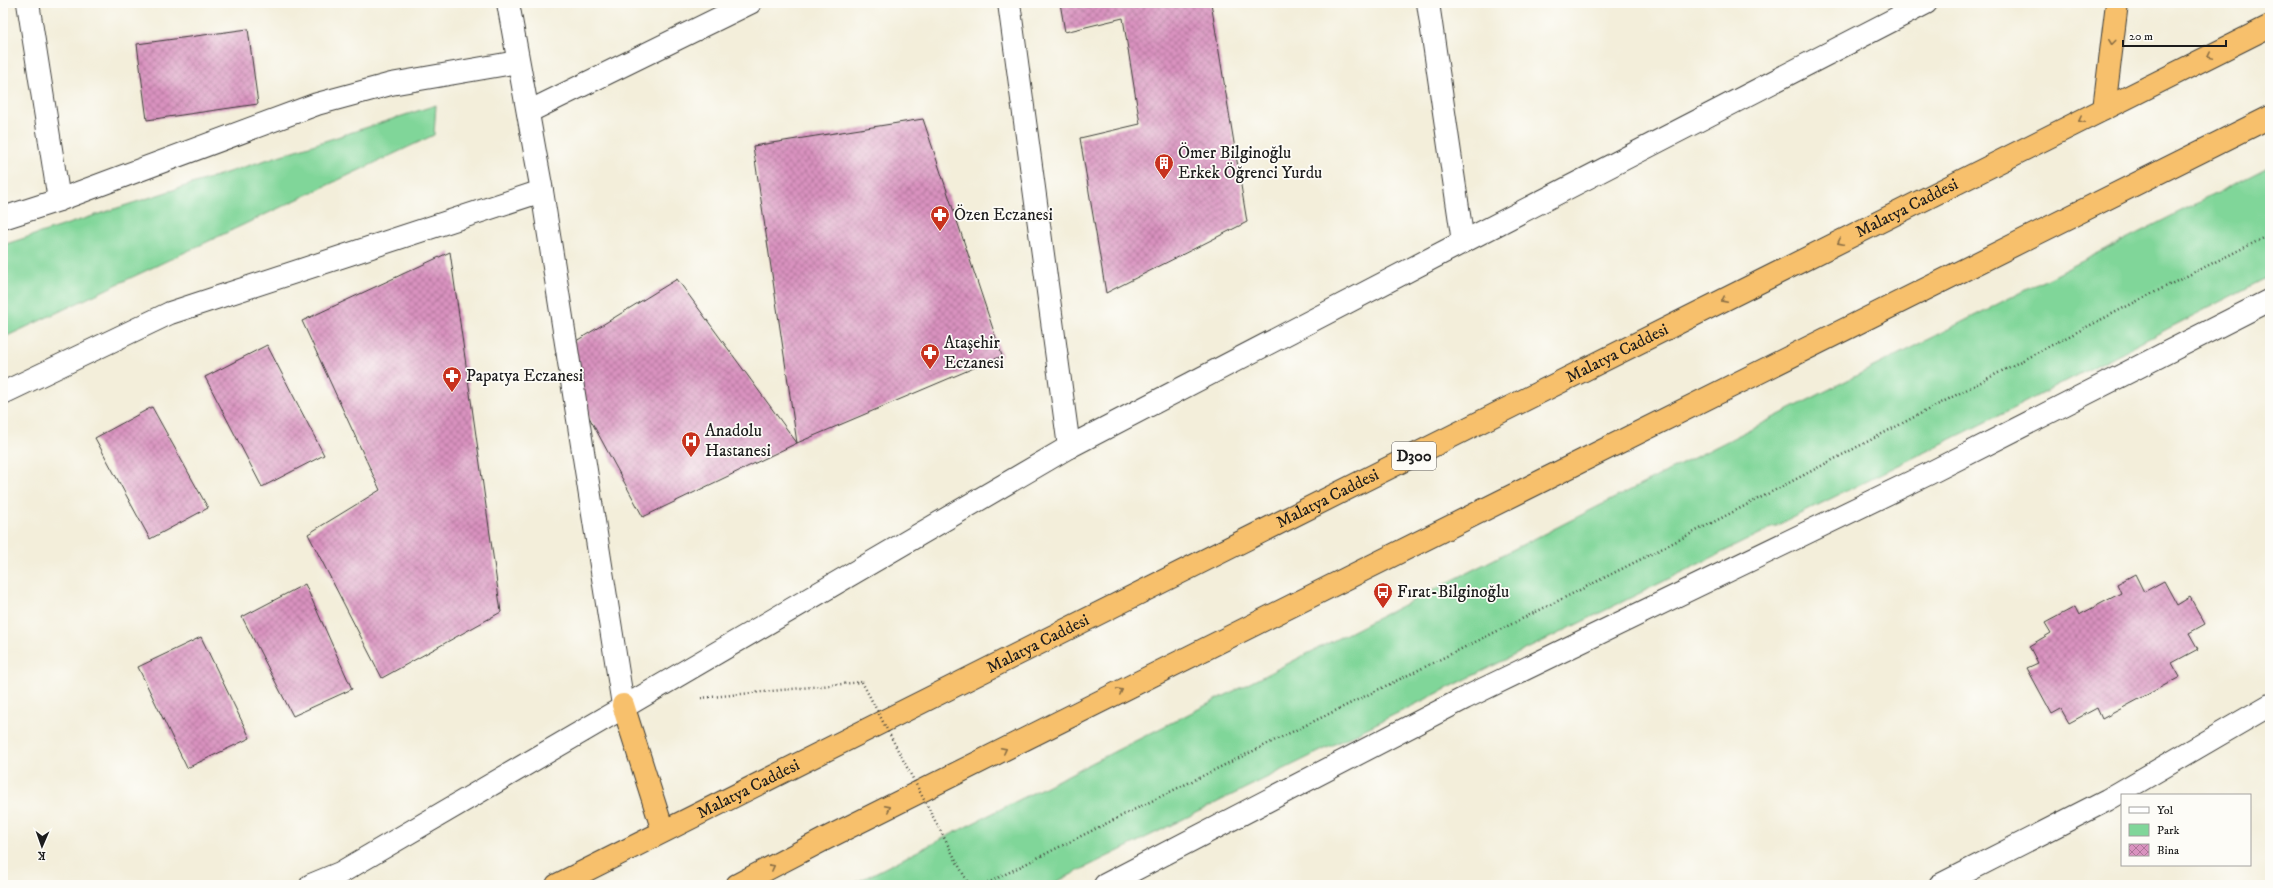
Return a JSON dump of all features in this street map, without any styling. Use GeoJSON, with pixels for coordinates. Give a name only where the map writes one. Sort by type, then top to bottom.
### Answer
{"type":"FeatureCollection","features":[{"type":"Feature","properties":{"kind":"highway"},"geometry":{"type":"LineString","coordinates":[[2104,109],[2117,3]]}},
{"type":"Feature","properties":{"kind":"highway","name":"Malatya Caddesi"},"geometry":{"type":"LineString","coordinates":[[557,885],[2270,26]]}},
{"type":"Feature","properties":{"kind":"highway"},"geometry":{"type":"LineString","coordinates":[[737,885],[825,839],[2270,117]]}},
{"type":"Feature","properties":{"kind":"highway"},"geometry":{"type":"LineString","coordinates":[[623,705],[663,831]]}},
{"type":"Feature","properties":{"kind":"street"},"geometry":{"type":"LineString","coordinates":[[28,3],[59,200]]}},
{"type":"Feature","properties":{"kind":"street"},"geometry":{"type":"LineString","coordinates":[[508,3],[542,191],[623,705]]}},
{"type":"Feature","properties":{"kind":"street"},"geometry":{"type":"LineString","coordinates":[[528,112],[750,3]]}},
{"type":"Feature","properties":{"kind":"street"},"geometry":{"type":"LineString","coordinates":[[1009,3],[1069,447]]}},
{"type":"Feature","properties":{"kind":"street"},"geometry":{"type":"LineString","coordinates":[[1428,3],[1463,242]]}},
{"type":"Feature","properties":{"kind":"street"},"geometry":{"type":"LineString","coordinates":[[311,885],[340,873],[623,705],[1069,447],[1926,3]]}},
{"type":"Feature","properties":{"kind":"street"},"geometry":{"type":"LineString","coordinates":[[3,218],[59,200],[317,104],[391,84],[518,62]]}},
{"type":"Feature","properties":{"kind":"street"},"geometry":{"type":"LineString","coordinates":[[3,393],[170,313],[542,191]]}},
{"type":"Feature","properties":{"kind":"street"},"geometry":{"type":"LineString","coordinates":[[1105,885],[1465,698],[1928,474],[2270,300]]}},
{"type":"Feature","properties":{"kind":"street"},"geometry":{"type":"LineString","coordinates":[[1940,885],[2107,800],[2270,705]]}},
{"type":"Feature","properties":{"kind":"path"},"geometry":{"type":"LineString","coordinates":[[984,885],[1658,550],[2136,300],[2270,235]]}},
{"type":"Feature","properties":{"kind":"path"},"geometry":{"type":"LineString","coordinates":[[695,698],[862,682],[969,885]]}},
{"type":"Feature","properties":{"kind":"green space"},"geometry":{"type":"Polygon","coordinates":[[[436,105],[434,135],[3,338],[3,245],[436,105]]]}},
{"type":"Feature","properties":{"kind":"green space"},"geometry":{"type":"Polygon","coordinates":[[[2270,166],[2270,276],[2010,410],[1050,885],[851,885],[2270,166]]]}},
{"type":"Feature","properties":{"kind":"building","name":"Ömer Bilginoğlu Erkek Öğrenci Yurdu"},"geometry":{"type":"Polygon","coordinates":[[[1060,3],[1211,3],[1247,222],[1106,293],[1080,138],[1140,124],[1123,18],[1065,32],[1060,3]]]}},
{"type":"Feature","properties":{"kind":"building"},"geometry":{"type":"Polygon","coordinates":[[[248,29],[258,104],[147,120],[137,44],[248,29]]]}},
{"type":"Feature","properties":{"kind":"building"},"geometry":{"type":"Polygon","coordinates":[[[923,119],[1002,356],[797,443],[753,146],[923,119]]]}},
{"type":"Feature","properties":{"kind":"building"},"geometry":{"type":"Polygon","coordinates":[[[450,252],[501,612],[382,678],[308,534],[380,490],[302,321],[450,252]]]}},
{"type":"Feature","properties":{"kind":"building"},"geometry":{"type":"Polygon","coordinates":[[[677,279],[797,443],[643,517],[555,354],[677,279]]]}},
{"type":"Feature","properties":{"kind":"building"},"geometry":{"type":"Polygon","coordinates":[[[267,345],[324,455],[262,487],[205,377],[267,345]]]}},
{"type":"Feature","properties":{"kind":"building"},"geometry":{"type":"Polygon","coordinates":[[[152,407],[208,508],[150,539],[95,438],[152,407]]]}},
{"type":"Feature","properties":{"kind":"building"},"geometry":{"type":"Polygon","coordinates":[[[2135,574],[2144,592],[2164,581],[2177,605],[2190,597],[2205,624],[2189,633],[2198,649],[2172,663],[2180,677],[2102,719],[2097,708],[2069,723],[2061,709],[2052,714],[2027,668],[2038,663],[2029,646],[2051,633],[2045,623],[2075,607],[2079,615],[2121,593],[2117,584],[2135,574]]]}},
{"type":"Feature","properties":{"kind":"building"},"geometry":{"type":"Polygon","coordinates":[[[305,584],[352,689],[293,716],[242,617],[305,584]]]}},
{"type":"Feature","properties":{"kind":"building"},"geometry":{"type":"Polygon","coordinates":[[[201,637],[250,738],[187,768],[138,667],[201,637]]]}},
{"type":"Feature","properties":{"kind":"place","name":"Ömer Bilginoğlu Erkek Öğrenci Yurdu"},"geometry":{"type":"Point","coordinates":[1164,180]}},
{"type":"Feature","properties":{"kind":"place","name":"Özen Eczanesi"},"geometry":{"type":"Point","coordinates":[940,232]}},
{"type":"Feature","properties":{"kind":"place","name":"Ataşehir Eczanesi"},"geometry":{"type":"Point","coordinates":[930,370]}},
{"type":"Feature","properties":{"kind":"place","name":"Papatya Eczanesi"},"geometry":{"type":"Point","coordinates":[452,393]}},
{"type":"Feature","properties":{"kind":"place","name":"Anadolu Hastanesi"},"geometry":{"type":"Point","coordinates":[691,458]}},
{"type":"Feature","properties":{"kind":"place","name":"Fırat-Bilginoğlu"},"geometry":{"type":"Point","coordinates":[1383,609]}}]}
